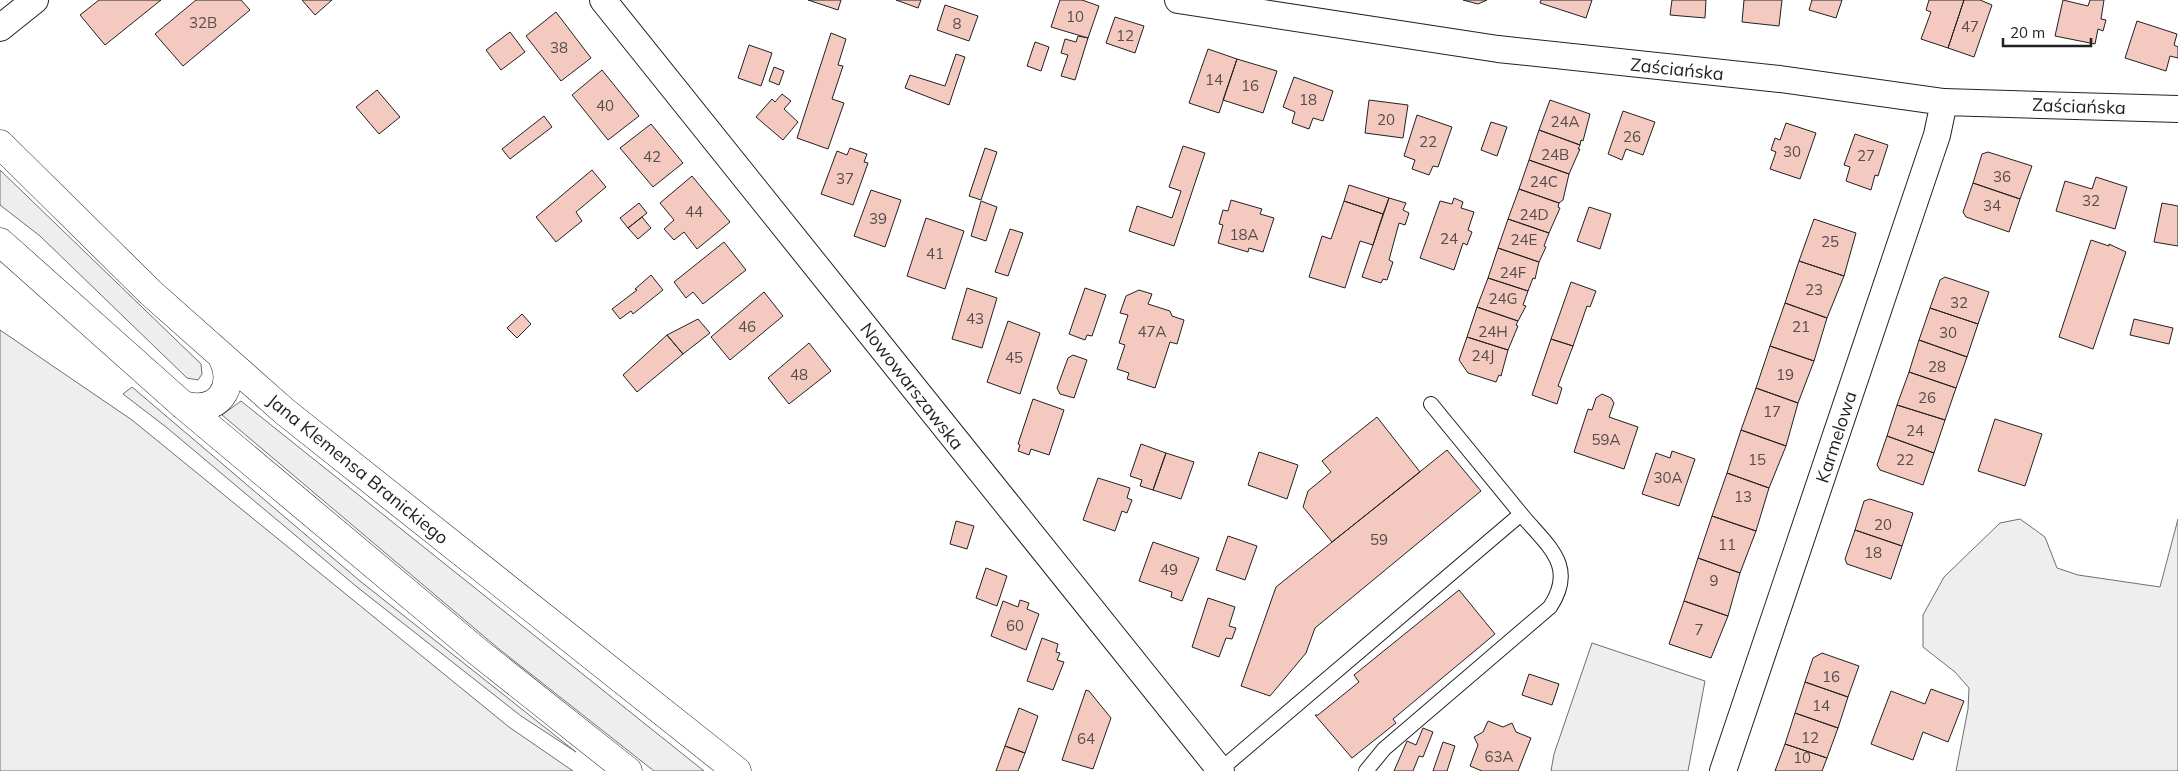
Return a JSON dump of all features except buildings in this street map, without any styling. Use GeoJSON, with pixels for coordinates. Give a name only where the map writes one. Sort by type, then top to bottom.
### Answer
{"type":"FeatureCollection","features":[{"type":"Feature","properties":{"kind":"main road","name":"Jana Klemensa Branickiego"},"geometry":{"type":"LineString","coordinates":[[0,144],[150,293],[284,411],[737,771]]}},
{"type":"Feature","properties":{"kind":"main road"},"geometry":{"type":"LineString","coordinates":[[0,242],[183,405],[470,646],[628,771]]}},
{"type":"Feature","properties":{"kind":"main road"},"geometry":{"type":"LineString","coordinates":[[183,405],[204,408],[221,396],[228,377],[227,367],[222,357]]}},
{"type":"Feature","properties":{"kind":"street"},"geometry":{"type":"LineString","coordinates":[[0,28],[35,0]]}},
{"type":"Feature","properties":{"kind":"street","name":"Nowowarszawska"},"geometry":{"type":"LineString","coordinates":[[603,0],[1221,771]]}},
{"type":"Feature","properties":{"kind":"street","name":"Zaściańska"},"geometry":{"type":"LineString","coordinates":[[1178,0],[1498,49],[1780,79],[1944,102],[2178,109]]}},
{"type":"Feature","properties":{"kind":"street","name":"Karmelowa"},"geometry":{"type":"LineString","coordinates":[[1723,771],[1937,135],[1944,102]]}},
{"type":"Feature","properties":{"kind":"lane"},"geometry":{"type":"LineString","coordinates":[[1366,771],[1384,749],[1550,607],[1558,594],[1562,580],[1560,565],[1554,551],[1521,514],[1431,404]]}},
{"type":"Feature","properties":{"kind":"lane"},"geometry":{"type":"LineString","coordinates":[[1221,771],[1521,514]]}},
{"type":"Feature","properties":{"kind":"shaded area"},"geometry":{"type":"Polygon","coordinates":[[[0,170],[201,364],[202,374],[198,380],[187,378],[40,236],[0,205],[0,170]]]}},
{"type":"Feature","properties":{"kind":"shaded area"},"geometry":{"type":"Polygon","coordinates":[[[0,330],[132,420],[509,727],[573,771],[0,771],[0,330]]]}},
{"type":"Feature","properties":{"kind":"shaded area"},"geometry":{"type":"Polygon","coordinates":[[[132,387],[360,581],[576,752],[521,716],[357,587],[166,427],[123,394],[132,387]]]}},
{"type":"Feature","properties":{"kind":"shaded area"},"geometry":{"type":"Polygon","coordinates":[[[241,401],[704,771],[654,771],[499,649],[222,415],[241,401]]]}},
{"type":"Feature","properties":{"kind":"shaded area"},"geometry":{"type":"Polygon","coordinates":[[[2020,519],[2045,537],[2057,568],[2078,575],[2160,587],[2178,519],[2178,771],[1956,771],[1968,709],[1969,688],[1955,672],[1923,647],[1923,615],[1944,577],[2000,523],[2020,519]]]}},
{"type":"Feature","properties":{"kind":"shaded area"},"geometry":{"type":"Polygon","coordinates":[[[1592,643],[1705,681],[1688,771],[1551,771],[1554,754],[1592,643]]]}}]}
